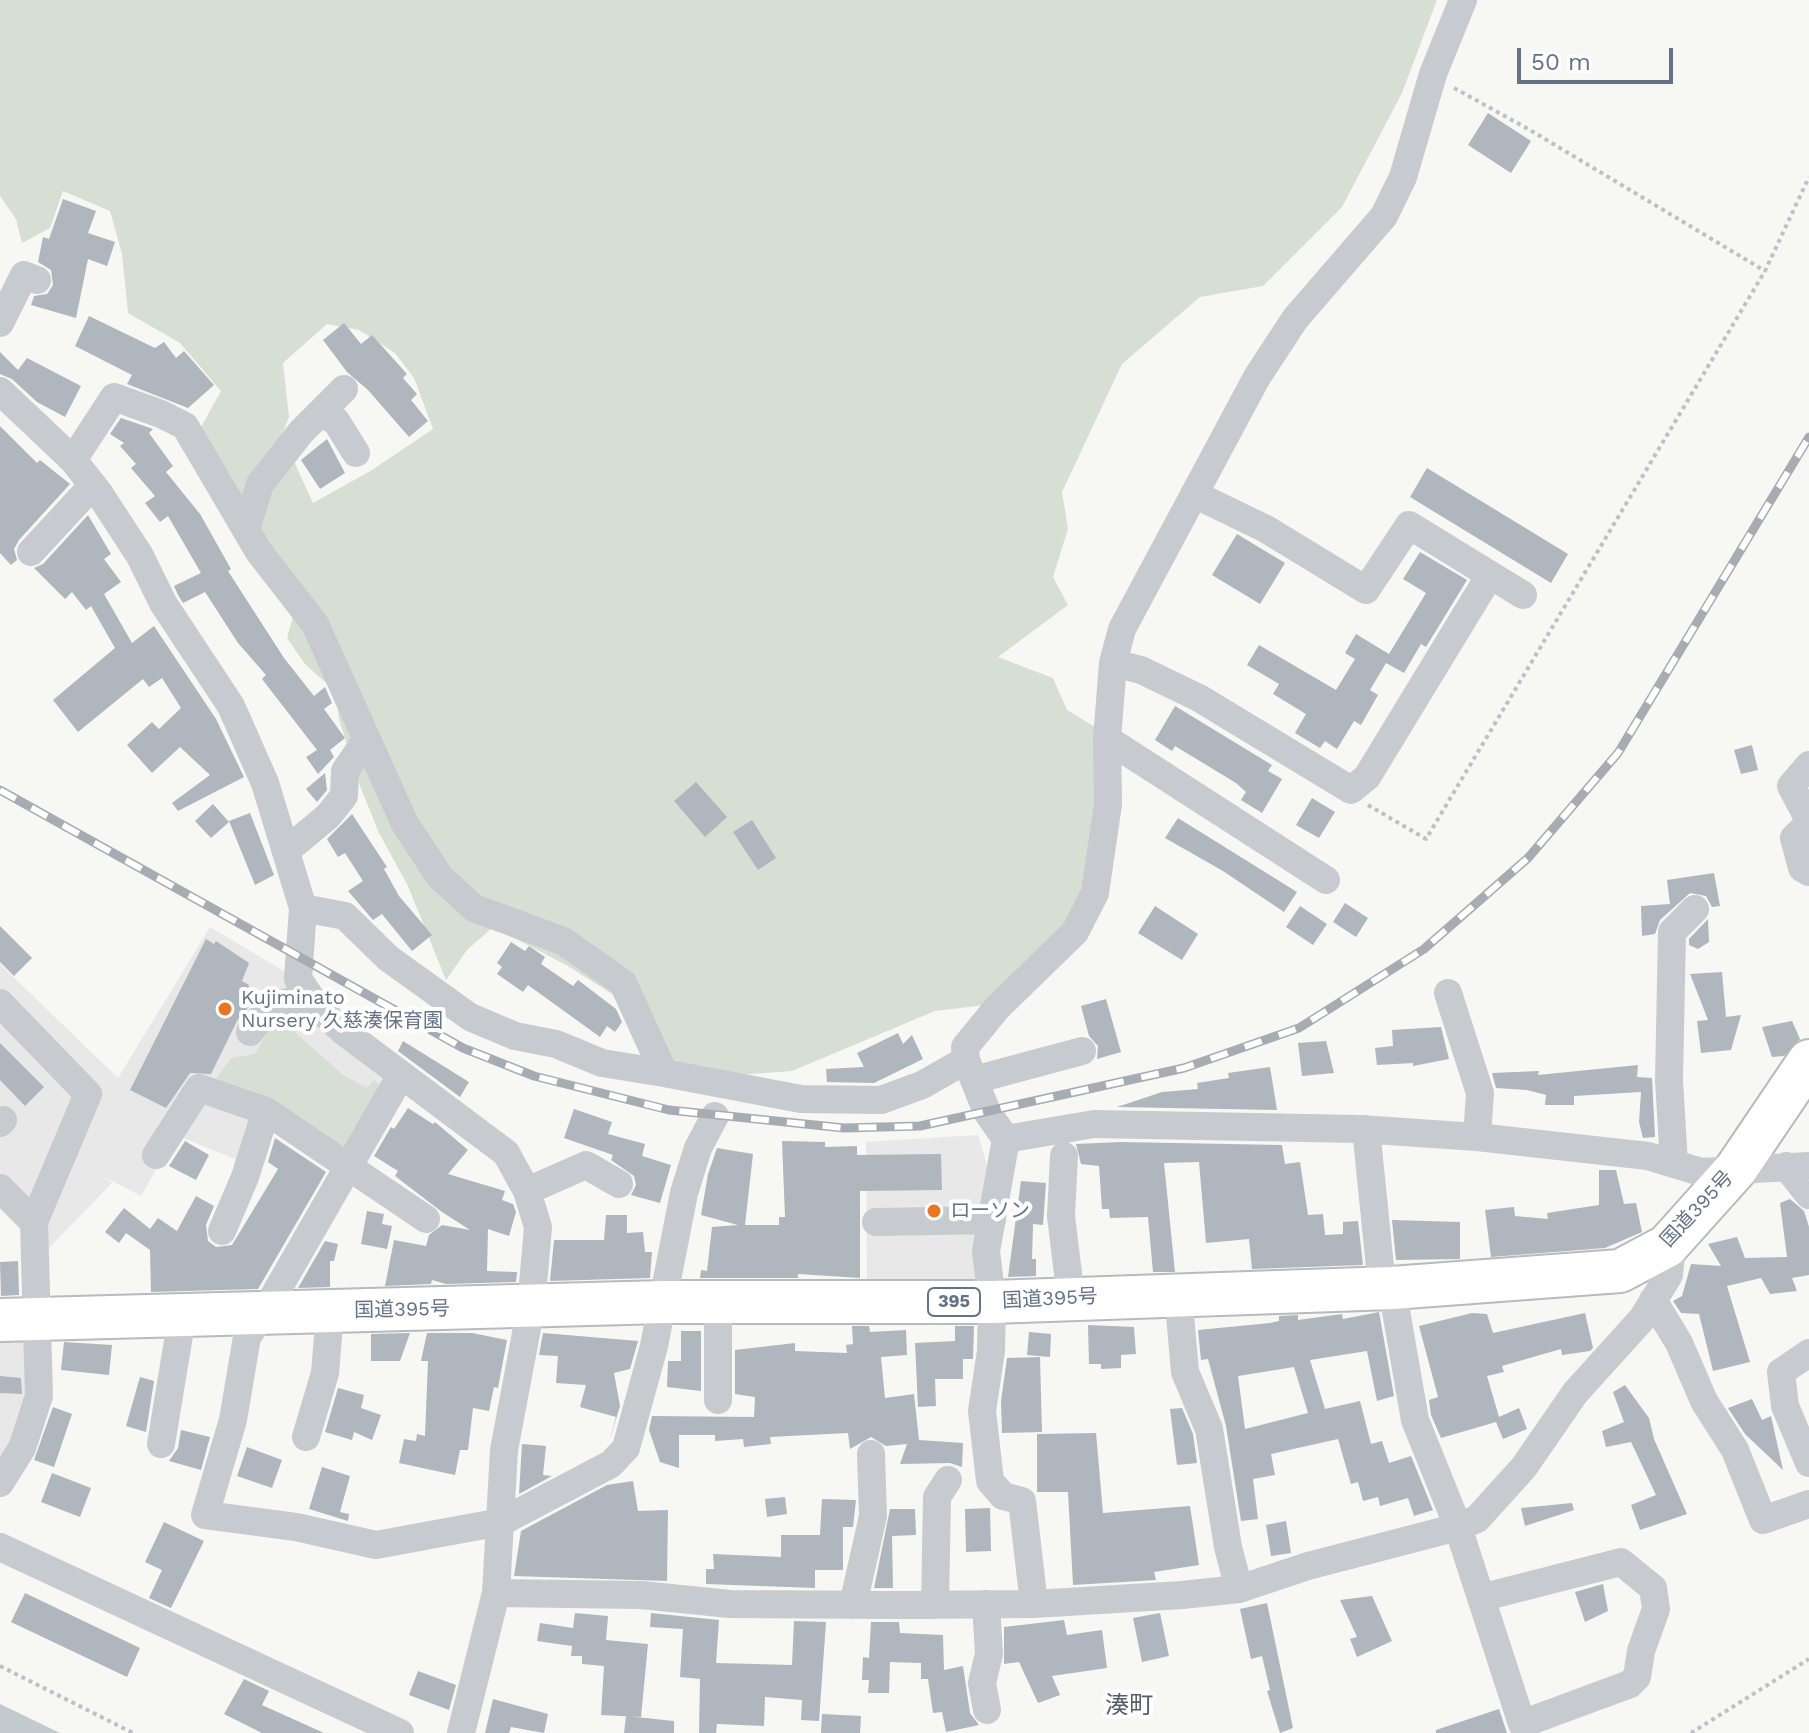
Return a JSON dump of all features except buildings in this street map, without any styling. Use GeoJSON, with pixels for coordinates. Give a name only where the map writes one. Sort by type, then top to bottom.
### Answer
{"type":"FeatureCollection","features":[{"type":"Feature","properties":{"kind":"highway","name":"国道395号"},"geometry":{"type":"LineString","coordinates":[[18,1319],[663,1302],[992,1302],[1178,1293],[1392,1288],[1620,1271],[1667,1246],[1736,1169],[1809,1061]]}},
{"type":"Feature","properties":{"kind":"street"},"geometry":{"type":"LineString","coordinates":[[1034,1604],[1022,1501],[1003,1496],[990,1481],[982,1411],[991,1351],[992,1302],[986,1251],[1006,1139],[987,1112],[970,1070],[965,1047],[997,1008],[1075,932],[1095,893],[1108,804],[1107,739],[1113,663],[1122,629],[1257,377],[1295,319],[1384,216],[1403,177],[1433,74],[1463,0]]}},
{"type":"Feature","properties":{"kind":"street"},"geometry":{"type":"LineString","coordinates":[[0,323],[24,275],[37,280]]}},
{"type":"Feature","properties":{"kind":"street"},"geometry":{"type":"LineString","coordinates":[[246,530],[260,484],[344,389]]}},
{"type":"Feature","properties":{"kind":"street"},"geometry":{"type":"LineString","coordinates":[[0,391],[73,460],[93,485],[140,556],[163,603],[231,706],[265,783],[303,908],[298,979],[318,1008],[400,1077],[506,1153],[527,1191],[538,1227],[531,1307],[504,1450],[496,1593],[461,1733]]}},
{"type":"Feature","properties":{"kind":"street"},"geometry":{"type":"LineString","coordinates":[[73,460],[114,397],[185,426],[246,530],[315,624],[405,824],[440,877],[474,908],[563,941],[623,983],[664,1073]]}},
{"type":"Feature","properties":{"kind":"street"},"geometry":{"type":"LineString","coordinates":[[320,413],[336,421],[356,453]]}},
{"type":"Feature","properties":{"kind":"street"},"geometry":{"type":"LineString","coordinates":[[31,552],[93,485]]}},
{"type":"Feature","properties":{"kind":"street"},"geometry":{"type":"LineString","coordinates":[[1194,494],[1266,529],[1366,590],[1409,525],[1523,595]]}},
{"type":"Feature","properties":{"kind":"street"},"geometry":{"type":"LineString","coordinates":[[1113,663],[1141,670],[1199,698],[1351,790],[1367,777],[1490,575]]}},
{"type":"Feature","properties":{"kind":"street"},"geometry":{"type":"LineString","coordinates":[[286,851],[328,816],[344,796],[345,771],[367,739]]}},
{"type":"Feature","properties":{"kind":"street"},"geometry":{"type":"LineString","coordinates":[[1107,739],[1326,880]]}},
{"type":"Feature","properties":{"kind":"street"},"geometry":{"type":"LineString","coordinates":[[1809,765],[1791,786],[1809,822],[1794,838],[1802,868],[1809,872]]}},
{"type":"Feature","properties":{"kind":"street"},"geometry":{"type":"LineString","coordinates":[[303,908],[345,916],[388,958],[470,1017],[515,1036],[556,1044],[602,1063],[801,1099],[881,1100],[970,1070],[1082,1051]]}},
{"type":"Feature","properties":{"kind":"street"},"geometry":{"type":"LineString","coordinates":[[1674,1164],[1669,1080],[1672,932],[1695,909]]}},
{"type":"Feature","properties":{"kind":"street"},"geometry":{"type":"LineString","coordinates":[[1448,993],[1480,1093],[1477,1137]]}},
{"type":"Feature","properties":{"kind":"street"},"geometry":{"type":"LineString","coordinates":[[250,1032],[265,1013],[287,1002],[318,1008]]}},
{"type":"Feature","properties":{"kind":"street"},"geometry":{"type":"LineString","coordinates":[[0,1003],[88,1094],[34,1222],[18,1319],[39,1396],[22,1448],[0,1483]]}},
{"type":"Feature","properties":{"kind":"street"},"geometry":{"type":"LineString","coordinates":[[400,1077],[264,1313],[247,1337],[233,1420],[205,1515],[296,1527],[376,1545],[501,1522],[611,1464],[626,1448],[698,1148],[715,1116]]}},
{"type":"Feature","properties":{"kind":"street"},"geometry":{"type":"LineString","coordinates":[[156,1155],[199,1088],[266,1111],[426,1219]]}},
{"type":"Feature","properties":{"kind":"street"},"geometry":{"type":"LineString","coordinates":[[222,1231],[245,1177],[266,1111]]}},
{"type":"Feature","properties":{"kind":"street"},"geometry":{"type":"LineString","coordinates":[[1006,1139],[1094,1124],[1366,1129],[1477,1137],[1648,1156],[1701,1172],[1798,1166],[1809,1195]]}},
{"type":"Feature","properties":{"kind":"street"},"geometry":{"type":"LineString","coordinates":[[1366,1129],[1380,1267],[1392,1288],[1415,1420],[1458,1527],[1522,1724],[1630,1684],[1637,1677],[1643,1643],[1656,1609],[1653,1588],[1621,1562],[1484,1597]]}},
{"type":"Feature","properties":{"kind":"street"},"geometry":{"type":"LineString","coordinates":[[1064,1156],[1061,1216],[1071,1298]]}},
{"type":"Feature","properties":{"kind":"street"},"geometry":{"type":"LineString","coordinates":[[527,1191],[586,1165],[619,1184]]}},
{"type":"Feature","properties":{"kind":"street"},"geometry":{"type":"LineString","coordinates":[[0,1188],[34,1222]]}},
{"type":"Feature","properties":{"kind":"street"},"geometry":{"type":"LineString","coordinates":[[876,1222],[992,1220]]}},
{"type":"Feature","properties":{"kind":"street"},"geometry":{"type":"LineString","coordinates":[[496,1593],[641,1595],[730,1604],[1034,1604],[1239,1589],[1308,1566],[1458,1527],[1477,1519],[1524,1467],[1575,1393],[1642,1319],[1669,1275],[1671,1254],[1667,1246]]}},
{"type":"Feature","properties":{"kind":"street"},"geometry":{"type":"LineString","coordinates":[[1178,1293],[1185,1372],[1209,1429],[1228,1547],[1239,1589]]}},
{"type":"Feature","properties":{"kind":"street"},"geometry":{"type":"LineString","coordinates":[[1653,1300],[1679,1343],[1704,1401],[1735,1450],[1763,1520],[1809,1504]]}},
{"type":"Feature","properties":{"kind":"street"},"geometry":{"type":"LineString","coordinates":[[718,1302],[718,1400]]}},
{"type":"Feature","properties":{"kind":"street"},"geometry":{"type":"LineString","coordinates":[[306,1437],[325,1373],[330,1312]]}},
{"type":"Feature","properties":{"kind":"street"},"geometry":{"type":"LineString","coordinates":[[161,1444],[182,1317]]}},
{"type":"Feature","properties":{"kind":"street"},"geometry":{"type":"LineString","coordinates":[[1809,1353],[1781,1372],[1785,1406],[1809,1463]]}},
{"type":"Feature","properties":{"kind":"street"},"geometry":{"type":"LineString","coordinates":[[853,1605],[873,1516],[871,1454]]}},
{"type":"Feature","properties":{"kind":"street"},"geometry":{"type":"LineString","coordinates":[[935,1605],[937,1497],[948,1480]]}},
{"type":"Feature","properties":{"kind":"street"},"geometry":{"type":"LineString","coordinates":[[0,1547],[400,1733]]}},
{"type":"Feature","properties":{"kind":"street"},"geometry":{"type":"LineString","coordinates":[[986,1604],[989,1654],[982,1683],[987,1710]]}},
{"type":"Feature","properties":{"kind":"path"},"geometry":{"type":"LineString","coordinates":[[1433,74],[1466,97],[1509,117],[1765,271]]}},
{"type":"Feature","properties":{"kind":"path"},"geometry":{"type":"LineString","coordinates":[[1351,790],[1363,802],[1426,839],[1765,271],[1809,177]]}},
{"type":"Feature","properties":{"kind":"path"},"geometry":{"type":"LineString","coordinates":[[1691,1733],[1809,1659]]}},
{"type":"Feature","properties":{"kind":"path"},"geometry":{"type":"LineString","coordinates":[[0,1666],[133,1733]]}},
{"type":"Feature","properties":{"kind":"shaded area"},"geometry":{"type":"Polygon","coordinates":[[[0,0],[1437,0],[1402,93],[1342,207],[1263,286],[1200,297],[1122,364],[1062,492],[1068,529],[1053,577],[1068,605],[998,657],[1053,678],[1067,710],[1100,730],[1092,926],[985,1005],[935,1011],[792,1071],[726,1076],[674,1062],[615,996],[568,966],[493,927],[467,950],[446,980],[408,886],[379,833],[360,786],[339,719],[336,692],[305,664],[287,638],[298,599],[186,454],[221,391],[180,343],[128,313],[122,254],[110,211],[63,191],[50,228],[22,243],[16,219],[0,196],[0,0]],[[327,324],[283,363],[289,417],[282,435],[313,503],[372,470],[433,429],[414,378],[395,353],[359,330],[327,324]]]}},
{"type":"Feature","properties":{"kind":"shaded area"},"geometry":{"type":"Polygon","coordinates":[[[210,927],[284,971],[381,1045],[385,1090],[273,1126],[244,1163],[176,1135],[141,1196],[104,1177],[112,1183],[44,1253],[0,1210],[0,964],[118,1078],[210,927]]]}},
{"type":"Feature","properties":{"kind":"shaded area"},"geometry":{"type":"Polygon","coordinates":[[[286,1024],[343,1075],[367,1088],[374,1080],[385,1090],[345,1152],[213,1083],[231,1058],[255,1054],[271,1026],[286,1024]]]}},
{"type":"Feature","properties":{"kind":"shaded area"},"geometry":{"type":"Polygon","coordinates":[[[978,1135],[991,1178],[974,1283],[867,1283],[866,1142],[978,1135]]]}},
{"type":"Feature","properties":{"kind":"shaded area"},"geometry":{"type":"Polygon","coordinates":[[[49,1326],[0,1482],[0,1327],[49,1326]]]}},
{"type":"Feature","properties":{"kind":"shaded area"},"geometry":{"type":"Polygon","coordinates":[[[0,1704],[60,1733],[0,1733],[0,1704]]]}},
{"type":"Feature","properties":{"kind":"railway"},"geometry":{"type":"LineString","coordinates":[[0,790],[463,1048],[534,1076],[669,1110],[844,1128],[920,1126],[1184,1068],[1299,1028],[1424,949],[1528,858],[1618,753],[1809,437]]}},
{"type":"Feature","properties":{"kind":"place","name":"Kujiminato Nursery 久慈湊保育園"},"geometry":{"type":"Point","coordinates":[225,1009]}},
{"type":"Feature","properties":{"kind":"place","name":"ローソン"},"geometry":{"type":"Point","coordinates":[934,1211]}},
{"type":"Feature","properties":{"kind":"district","name":"湊町"},"geometry":{"type":"Point","coordinates":[1129,1706]}}]}
